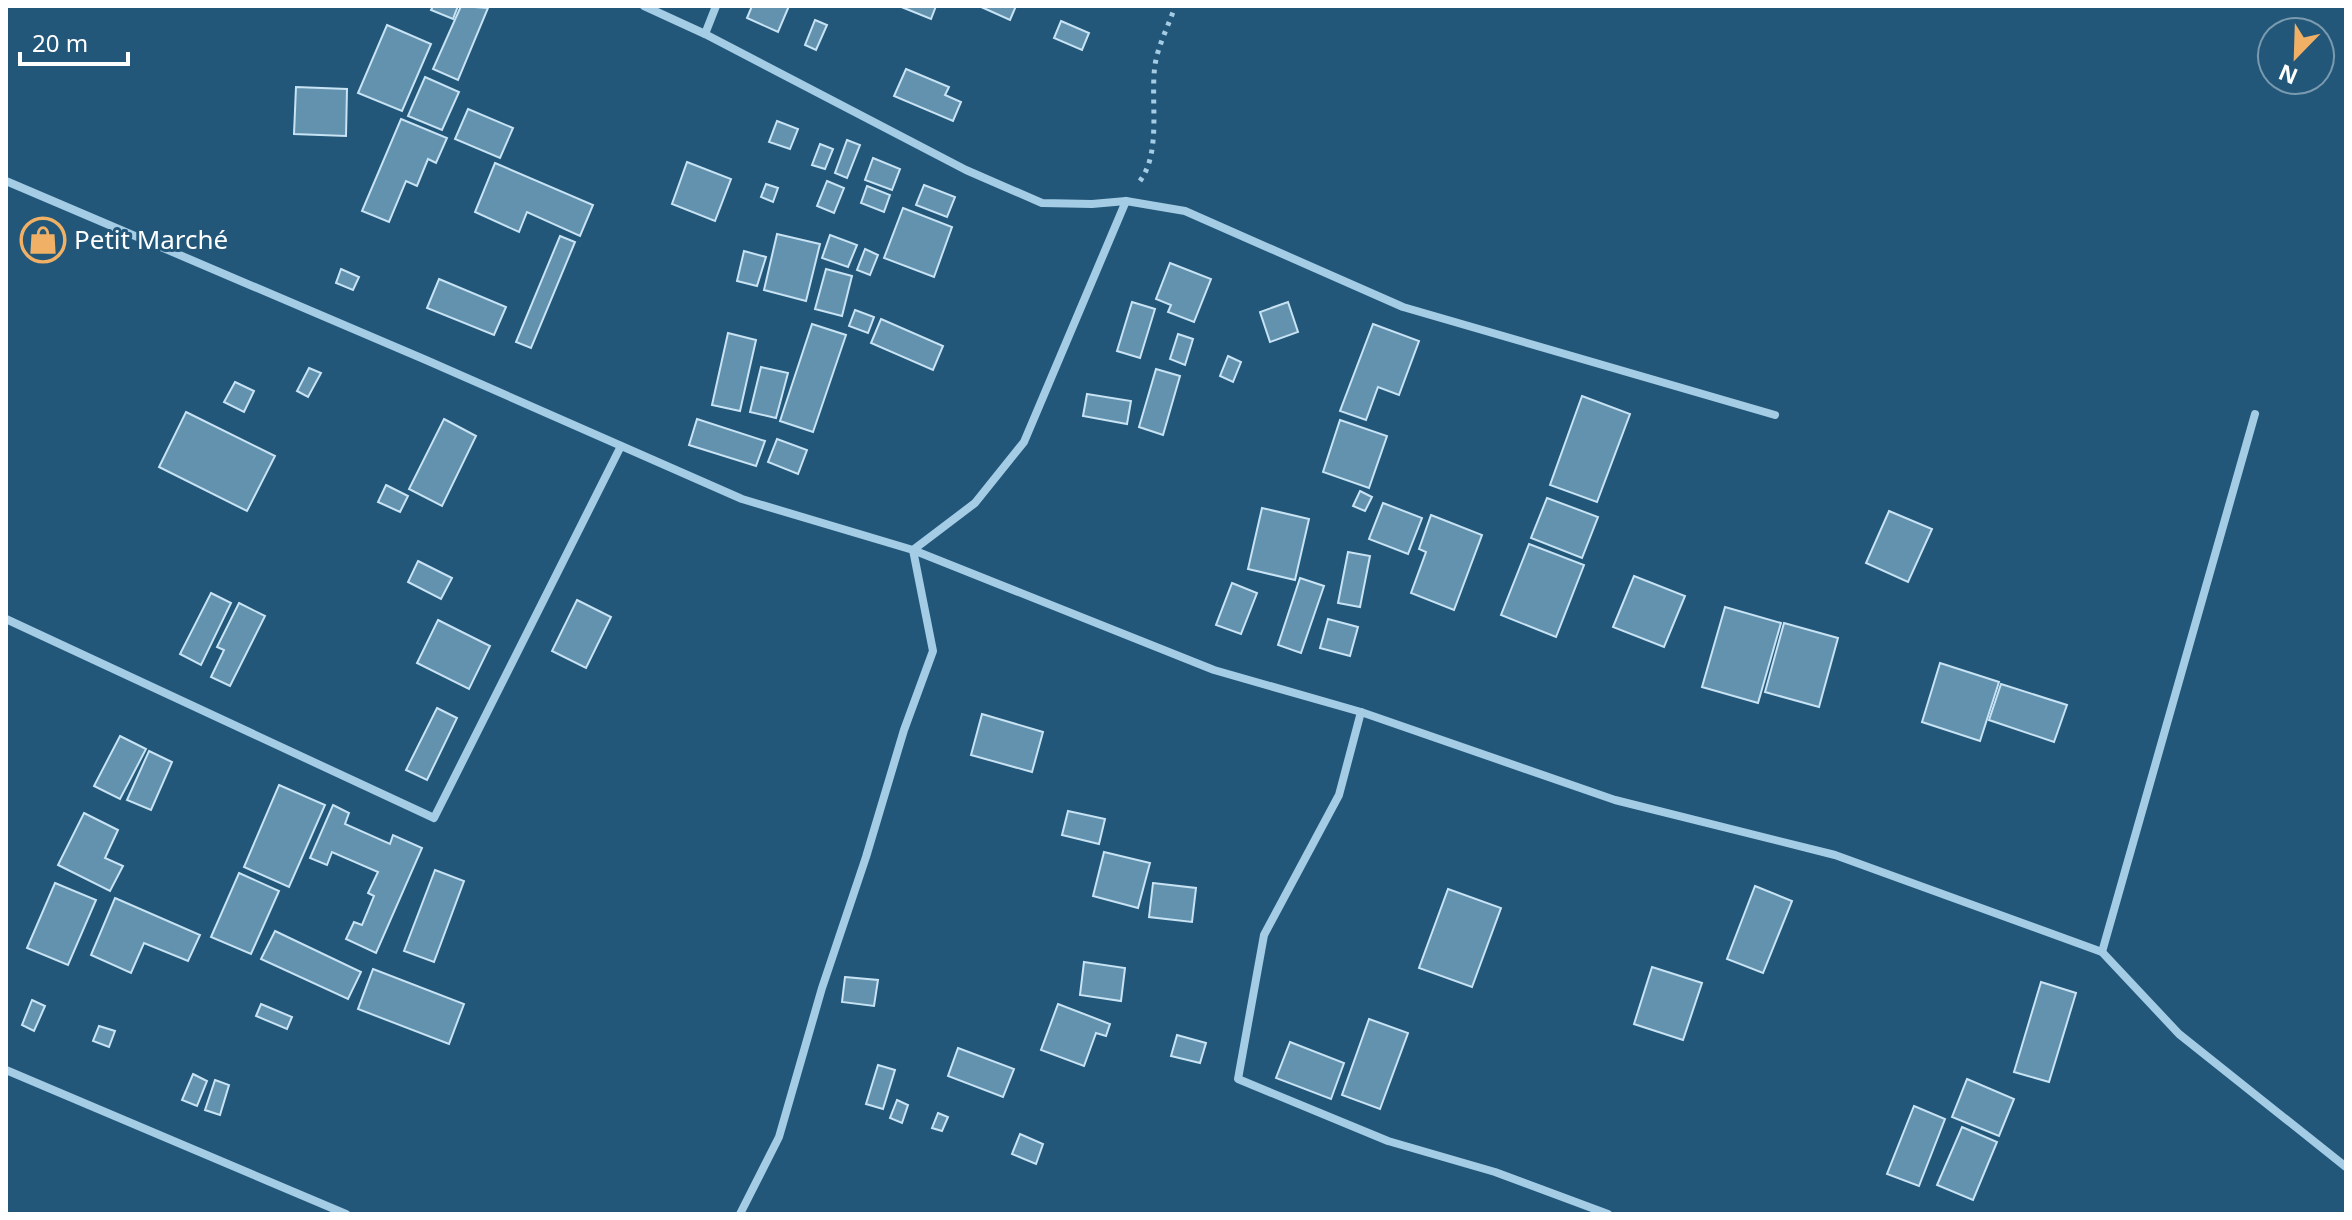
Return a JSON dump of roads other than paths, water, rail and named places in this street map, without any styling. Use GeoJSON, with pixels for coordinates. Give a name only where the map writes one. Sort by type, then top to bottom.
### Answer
{"type":"FeatureCollection","features":[{"type":"Feature","properties":{"kind":"street"},"geometry":{"type":"LineString","coordinates":[[644,6],[705,34],[966,170],[1042,203],[1126,201],[1185,211],[1403,307],[1775,415]]}},
{"type":"Feature","properties":{"kind":"street"},"geometry":{"type":"LineString","coordinates":[[705,34],[716,6]]}},
{"type":"Feature","properties":{"kind":"street"},"geometry":{"type":"LineString","coordinates":[[6,181],[742,499],[913,550],[1214,670],[1361,712],[1615,800],[1835,855],[2102,952],[2179,1034],[2346,1167]]}},
{"type":"Feature","properties":{"kind":"street"},"geometry":{"type":"LineString","coordinates":[[913,550],[975,503],[1024,442],[1126,201]]}},
{"type":"Feature","properties":{"kind":"street"},"geometry":{"type":"LineString","coordinates":[[2102,952],[2255,414]]}},
{"type":"Feature","properties":{"kind":"street"},"geometry":{"type":"LineString","coordinates":[[6,619],[434,818],[621,446]]}},
{"type":"Feature","properties":{"kind":"street"},"geometry":{"type":"LineString","coordinates":[[740,1214],[779,1137],[822,988],[904,730],[933,651],[913,550]]}},
{"type":"Feature","properties":{"kind":"street"},"geometry":{"type":"LineString","coordinates":[[1361,712],[1339,795],[1264,935],[1238,1079],[1388,1141],[1495,1172],[1608,1214]]}},
{"type":"Feature","properties":{"kind":"street"},"geometry":{"type":"LineString","coordinates":[[6,1070],[346,1214]]}},
{"type":"Feature","properties":{"kind":"place","name":"Petit Marché"},"geometry":{"type":"Point","coordinates":[43,240]}}]}
